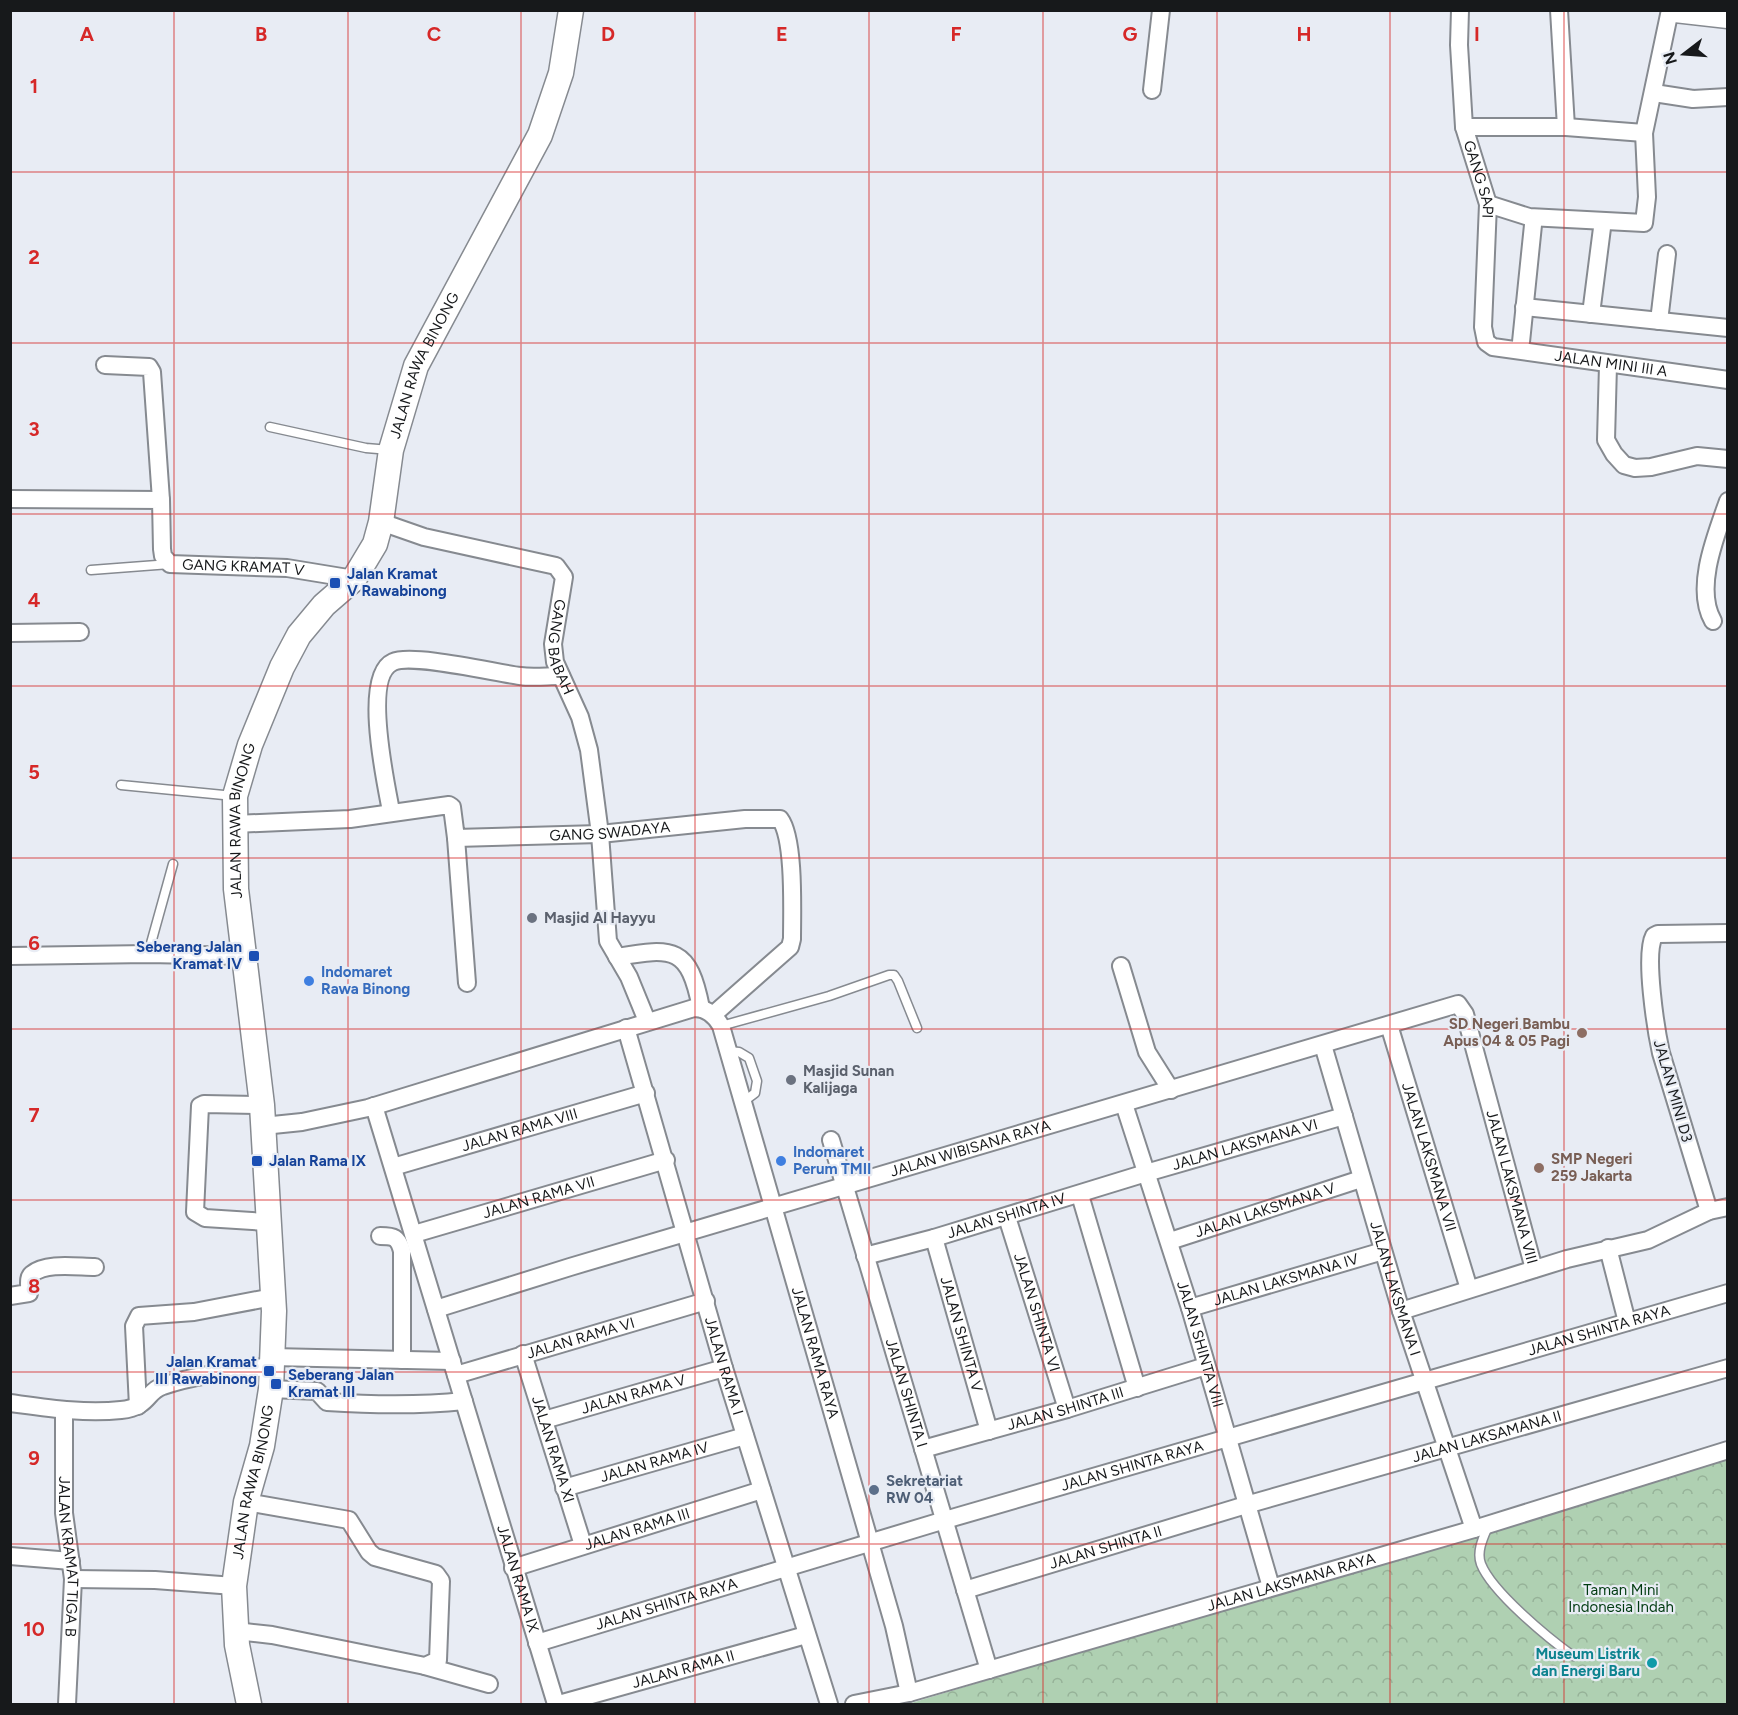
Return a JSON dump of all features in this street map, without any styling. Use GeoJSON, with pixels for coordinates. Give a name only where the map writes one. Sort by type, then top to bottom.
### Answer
{"type":"FeatureCollection","features":[{"type":"Feature","properties":{"kind":"main road","name":"JALAN RAWA BINONG"},"geometry":{"type":"LineString","coordinates":[[249,1704],[236,1631],[234,1586],[246,1502],[262,1446],[272,1371],[273,1297],[267,1222],[263,1115],[246,956],[236,889],[236,796],[250,745],[298,635],[324,605],[354,579],[369,557],[381,522],[391,450],[416,366],[540,135],[561,73],[571,10]]}},
{"type":"Feature","properties":{"kind":"main road"},"geometry":{"type":"LineString","coordinates":[[1675,10],[1728,16]]}},
{"type":"Feature","properties":{"kind":"street"},"geometry":{"type":"LineString","coordinates":[[1152,90],[1161,10]]}},
{"type":"Feature","properties":{"kind":"street","name":"GANG SAPI"},"geometry":{"type":"LineString","coordinates":[[1461,10],[1459,45],[1464,127],[1488,204],[1483,327],[1486,342],[1493,347]]}},
{"type":"Feature","properties":{"kind":"street"},"geometry":{"type":"LineString","coordinates":[[1559,10],[1566,127]]}},
{"type":"Feature","properties":{"kind":"street"},"geometry":{"type":"LineString","coordinates":[[1488,204],[1529,217],[1644,223],[1647,197],[1644,133],[1670,10]]}},
{"type":"Feature","properties":{"kind":"street"},"geometry":{"type":"LineString","coordinates":[[1654,93],[1701,99],[1728,97]]}},
{"type":"Feature","properties":{"kind":"street"},"geometry":{"type":"LineString","coordinates":[[1464,127],[1566,127],[1644,133]]}},
{"type":"Feature","properties":{"kind":"street"},"geometry":{"type":"LineString","coordinates":[[1521,342],[1533,225]]}},
{"type":"Feature","properties":{"kind":"street"},"geometry":{"type":"LineString","coordinates":[[1591,314],[1602,228]]}},
{"type":"Feature","properties":{"kind":"street"},"geometry":{"type":"LineString","coordinates":[[1659,321],[1667,254]]}},
{"type":"Feature","properties":{"kind":"street"},"geometry":{"type":"LineString","coordinates":[[1524,307],[1728,328]]}},
{"type":"Feature","properties":{"kind":"street","name":"JALAN MINI III A"},"geometry":{"type":"LineString","coordinates":[[1493,347],[1608,365],[1728,380]]}},
{"type":"Feature","properties":{"kind":"street","name":"GANG KRAMAT V"},"geometry":{"type":"LineString","coordinates":[[105,365],[139,364],[149,367],[152,372],[162,549],[163,556],[170,564],[287,568],[354,579]]}},
{"type":"Feature","properties":{"kind":"street"},"geometry":{"type":"LineString","coordinates":[[1608,365],[1606,440],[1624,465],[1635,468],[1651,467],[1697,456],[1728,459]]}},
{"type":"Feature","properties":{"kind":"street"},"geometry":{"type":"LineString","coordinates":[[10,499],[161,500]]}},
{"type":"Feature","properties":{"kind":"street"},"geometry":{"type":"LineString","coordinates":[[1713,621],[1706,602],[1706,584],[1728,501]]}},
{"type":"Feature","properties":{"kind":"street","name":"GANG BABAH"},"geometry":{"type":"LineString","coordinates":[[381,522],[424,537],[556,566],[560,570],[565,581],[553,644],[555,662],[580,717],[589,750],[600,834],[608,941],[629,977],[647,1021]]}},
{"type":"Feature","properties":{"kind":"street"},"geometry":{"type":"LineString","coordinates":[[10,633],[80,632]]}},
{"type":"Feature","properties":{"kind":"street"},"geometry":{"type":"LineString","coordinates":[[392,811],[378,739],[377,715],[385,669],[393,662],[405,660],[465,666],[525,677],[561,676]]}},
{"type":"Feature","properties":{"kind":"street"},"geometry":{"type":"LineString","coordinates":[[235,824],[350,819],[392,811],[449,805],[452,807],[467,983]]}},
{"type":"Feature","properties":{"kind":"street","name":"GANG SWADAYA"},"geometry":{"type":"LineString","coordinates":[[456,838],[600,834],[780,819],[786,828],[792,925],[790,947],[712,1016]]}},
{"type":"Feature","properties":{"kind":"street","name":"JALAN MINI D3"},"geometry":{"type":"LineString","coordinates":[[1709,1211],[1661,1053],[1656,1029],[1650,949],[1654,936],[1658,934],[1728,933]]}},
{"type":"Feature","properties":{"kind":"street","name":"JALAN RAMA RAYA"},"geometry":{"type":"LineString","coordinates":[[617,957],[653,950],[674,954],[691,969],[728,1051],[868,1543],[894,1626],[910,1699]]}},
{"type":"Feature","properties":{"kind":"street"},"geometry":{"type":"LineString","coordinates":[[10,956],[148,954],[246,956]]}},
{"type":"Feature","properties":{"kind":"street"},"geometry":{"type":"LineString","coordinates":[[1121,966],[1147,1052],[1171,1090]]}},
{"type":"Feature","properties":{"kind":"street","name":"JALAN WIBISANA RAYA"},"geometry":{"type":"LineString","coordinates":[[436,1309],[1453,1005],[1460,1006],[1465,1014]]}},
{"type":"Feature","properties":{"kind":"street","name":"JALAN LAKSMANA VIII"},"geometry":{"type":"LineString","coordinates":[[1465,1014],[1534,1269],[1608,1248],[1648,1240],[1709,1211],[1728,1207]]}},
{"type":"Feature","properties":{"kind":"street"},"geometry":{"type":"LineString","coordinates":[[267,1222],[198,1216],[195,1212],[200,1106],[204,1104],[302,1122],[374,1106],[647,1021],[712,1016]]}},
{"type":"Feature","properties":{"kind":"street","name":"JALAN LAKSMANA VII"},"geometry":{"type":"LineString","coordinates":[[1389,1026],[1469,1289]]}},
{"type":"Feature","properties":{"kind":"street","name":"JALAN RAMA I"},"geometry":{"type":"LineString","coordinates":[[626,1028],[666,1160],[724,1368],[829,1704]]}},
{"type":"Feature","properties":{"kind":"street","name":"JALAN LAKSMANA I"},"geometry":{"type":"LineString","coordinates":[[1323,1045],[1401,1311],[1447,1449],[1481,1526]]}},
{"type":"Feature","properties":{"kind":"street","name":"JALAN RAMA VIII"},"geometry":{"type":"LineString","coordinates":[[393,1167],[646,1093]]}},
{"type":"Feature","properties":{"kind":"street","name":"JALAN SHINTA VIII"},"geometry":{"type":"LineString","coordinates":[[1124,1104],[1170,1241],[1271,1587]]}},
{"type":"Feature","properties":{"kind":"street","name":"JALAN RAMA IX"},"geometry":{"type":"LineString","coordinates":[[374,1106],[513,1568],[558,1704]]}},
{"type":"Feature","properties":{"kind":"street","name":"JALAN LAKSMANA VI"},"geometry":{"type":"LineString","coordinates":[[1146,1173],[1344,1116]]}},
{"type":"Feature","properties":{"kind":"street","name":"JALAN SHINTA I"},"geometry":{"type":"LineString","coordinates":[[831,1140],[989,1670]]}},
{"type":"Feature","properties":{"kind":"street","name":"JALAN RAMA VII"},"geometry":{"type":"LineString","coordinates":[[414,1234],[666,1160]]}},
{"type":"Feature","properties":{"kind":"street","name":"JALAN SHINTA IV"},"geometry":{"type":"LineString","coordinates":[[865,1256],[1080,1195],[1146,1173]]}},
{"type":"Feature","properties":{"kind":"street","name":"JALAN LAKSMANA V"},"geometry":{"type":"LineString","coordinates":[[1170,1241],[1361,1179]]}},
{"type":"Feature","properties":{"kind":"street"},"geometry":{"type":"LineString","coordinates":[[1080,1195],[1137,1388]]}},
{"type":"Feature","properties":{"kind":"street","name":"JALAN SHINTA VI"},"geometry":{"type":"LineString","coordinates":[[1007,1216],[1067,1409]]}},
{"type":"Feature","properties":{"kind":"street"},"geometry":{"type":"LineString","coordinates":[[380,1236],[394,1236],[399,1241],[402,1251],[402,1360]]}},
{"type":"Feature","properties":{"kind":"street","name":"JALAN SHINTA V"},"geometry":{"type":"LineString","coordinates":[[934,1238],[989,1431]]}},
{"type":"Feature","properties":{"kind":"street"},"geometry":{"type":"LineString","coordinates":[[1608,1248],[1627,1322]]}},
{"type":"Feature","properties":{"kind":"street","name":"JALAN LAKSMANA IV"},"geometry":{"type":"LineString","coordinates":[[1190,1308],[1383,1251]]}},
{"type":"Feature","properties":{"kind":"street"},"geometry":{"type":"LineString","coordinates":[[10,1296],[29,1293],[29,1280],[34,1273],[51,1268],[95,1268]]}},
{"type":"Feature","properties":{"kind":"street"},"geometry":{"type":"LineString","coordinates":[[1401,1311],[1534,1269]]}},
{"type":"Feature","properties":{"kind":"street","name":"JALAN SHINTA RAYA"},"geometry":{"type":"LineString","coordinates":[[537,1643],[945,1520],[1425,1383],[1728,1293]]}},
{"type":"Feature","properties":{"kind":"street"},"geometry":{"type":"LineString","coordinates":[[138,1406],[134,1326],[139,1316],[194,1312],[273,1297]]}},
{"type":"Feature","properties":{"kind":"street","name":"JALAN RAMA VI"},"geometry":{"type":"LineString","coordinates":[[272,1371],[402,1360],[454,1368],[523,1354],[705,1300]]}},
{"type":"Feature","properties":{"kind":"street","name":"JALAN RAMA XI"},"geometry":{"type":"LineString","coordinates":[[523,1354],[582,1545]]}},
{"type":"Feature","properties":{"kind":"street","name":"JALAN SHINTA III"},"geometry":{"type":"LineString","coordinates":[[923,1449],[1067,1409],[1206,1366]]}},
{"type":"Feature","properties":{"kind":"street","name":"JALAN RAMA V"},"geometry":{"type":"LineString","coordinates":[[544,1420],[724,1368]]}},
{"type":"Feature","properties":{"kind":"street","name":"JALAN LAKSAMANA II"},"geometry":{"type":"LineString","coordinates":[[1246,1505],[1728,1368]]}},
{"type":"Feature","properties":{"kind":"street"},"geometry":{"type":"LineString","coordinates":[[10,1403],[64,1410],[121,1410],[145,1403],[160,1386],[215,1374],[272,1371],[317,1391],[327,1402],[420,1406],[464,1401]]}},
{"type":"Feature","properties":{"kind":"street","name":"JALAN KRAMAT TIGA B"},"geometry":{"type":"LineString","coordinates":[[64,1410],[64,1513],[73,1579],[67,1704]]}},
{"type":"Feature","properties":{"kind":"street","name":"JALAN RAMA IV"},"geometry":{"type":"LineString","coordinates":[[564,1488],[745,1436]]}},
{"type":"Feature","properties":{"kind":"street","name":"JALAN LAKSMANA RAYA"},"geometry":{"type":"LineString","coordinates":[[854,1704],[910,1699],[989,1670],[1481,1526],[1728,1450]]}},
{"type":"Feature","properties":{"kind":"street","name":"JALAN RAMA III"},"geometry":{"type":"LineString","coordinates":[[513,1568],[762,1490]]}},
{"type":"Feature","properties":{"kind":"street"},"geometry":{"type":"LineString","coordinates":[[246,1502],[349,1520],[369,1552],[375,1557],[436,1574],[441,1581],[438,1660],[425,1666]]}},
{"type":"Feature","properties":{"kind":"street","name":"JALAN SHINTA II"},"geometry":{"type":"LineString","coordinates":[[965,1590],[1246,1505]]}},
{"type":"Feature","properties":{"kind":"street"},"geometry":{"type":"LineString","coordinates":[[10,1556],[71,1561]]}},
{"type":"Feature","properties":{"kind":"street"},"geometry":{"type":"LineString","coordinates":[[73,1579],[155,1580],[234,1586]]}},
{"type":"Feature","properties":{"kind":"street"},"geometry":{"type":"LineString","coordinates":[[236,1631],[272,1635],[425,1666],[489,1684]]}},
{"type":"Feature","properties":{"kind":"street","name":"JALAN RAMA II"},"geometry":{"type":"LineString","coordinates":[[558,1704],[806,1635]]}},
{"type":"Feature","properties":{"kind":"lane"},"geometry":{"type":"LineString","coordinates":[[270,428],[366,448],[391,450]]}},
{"type":"Feature","properties":{"kind":"lane"},"geometry":{"type":"LineString","coordinates":[[91,570],[170,564]]}},
{"type":"Feature","properties":{"kind":"lane"},"geometry":{"type":"LineString","coordinates":[[121,785],[236,796]]}},
{"type":"Feature","properties":{"kind":"lane"},"geometry":{"type":"LineString","coordinates":[[148,954],[172,864]]}},
{"type":"Feature","properties":{"kind":"lane"},"geometry":{"type":"LineString","coordinates":[[712,1016],[829,996],[888,975],[894,975],[917,1028]]}},
{"type":"Feature","properties":{"kind":"lane"},"geometry":{"type":"LineString","coordinates":[[1481,1526],[1480,1564],[1525,1617],[1573,1656]]}},
{"type":"Feature","properties":{"kind":"green space","name":"Taman Mini Indonesia Indah"},"geometry":{"type":"Polygon","coordinates":[[[1727,1456],[1727,1704],[908,1704],[1727,1456]]]}},
{"type":"Feature","properties":{"kind":"place","name":"Jalan Kramat V Rawabinong"},"geometry":{"type":"Point","coordinates":[335,583]}},
{"type":"Feature","properties":{"kind":"place","name":"Masjid Al Hayyu"},"geometry":{"type":"Point","coordinates":[532,918]}},
{"type":"Feature","properties":{"kind":"place","name":"Seberang Jalan Kramat IV"},"geometry":{"type":"Point","coordinates":[254,956]}},
{"type":"Feature","properties":{"kind":"place","name":"Indomaret Rawa Binong"},"geometry":{"type":"Point","coordinates":[309,981]}},
{"type":"Feature","properties":{"kind":"place","name":"SD Negeri Bambu Apus 04 & 05 Pagi"},"geometry":{"type":"Point","coordinates":[1582,1033]}},
{"type":"Feature","properties":{"kind":"place","name":"Masjid Sunan Kalijaga"},"geometry":{"type":"Point","coordinates":[791,1080]}},
{"type":"Feature","properties":{"kind":"place","name":"Jalan Rama IX"},"geometry":{"type":"Point","coordinates":[257,1161]}},
{"type":"Feature","properties":{"kind":"place","name":"Indomaret Perum TMII"},"geometry":{"type":"Point","coordinates":[781,1161]}},
{"type":"Feature","properties":{"kind":"place","name":"SMP Negeri 259 Jakarta"},"geometry":{"type":"Point","coordinates":[1539,1168]}},
{"type":"Feature","properties":{"kind":"place","name":"Jalan Kramat III Rawabinong"},"geometry":{"type":"Point","coordinates":[269,1371]}},
{"type":"Feature","properties":{"kind":"place","name":"Seberang Jalan Kramat III"},"geometry":{"type":"Point","coordinates":[276,1384]}},
{"type":"Feature","properties":{"kind":"place","name":"Sekretariat RW 04"},"geometry":{"type":"Point","coordinates":[874,1490]}},
{"type":"Feature","properties":{"kind":"place","name":"Museum Listrik dan Energi Baru"},"geometry":{"type":"Point","coordinates":[1652,1663]}}]}
